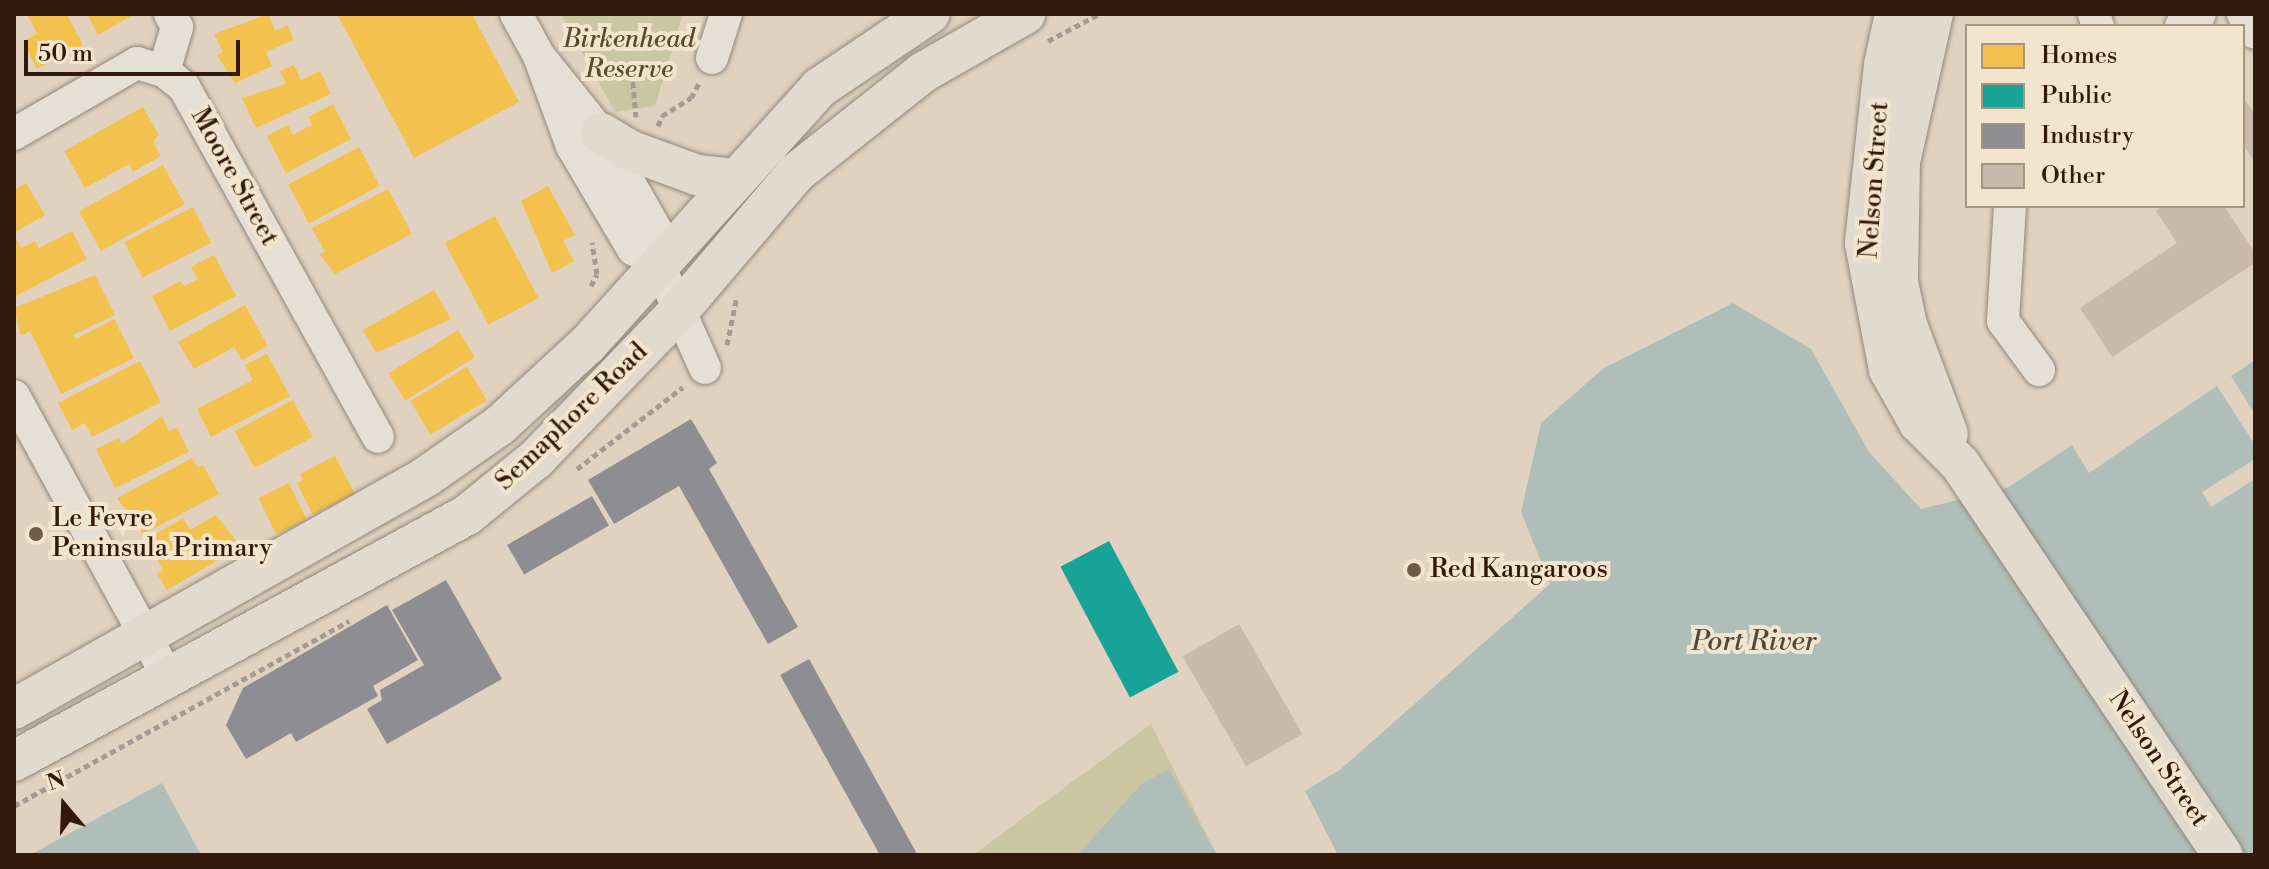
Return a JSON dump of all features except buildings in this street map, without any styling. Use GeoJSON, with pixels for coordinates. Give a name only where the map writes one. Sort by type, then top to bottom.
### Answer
{"type":"FeatureCollection","features":[{"type":"Feature","properties":{"kind":"main road","name":"Semaphore Road"},"geometry":{"type":"LineString","coordinates":[[14,709],[427,476],[499,426],[588,344],[733,179],[819,88],[929,14]]}},
{"type":"Feature","properties":{"kind":"main road","name":"Nelson Street"},"geometry":{"type":"LineString","coordinates":[[1895,14],[1873,163],[1865,243],[1868,276],[1889,370],[1919,423],[1960,464],[2223,855]]}},
{"type":"Feature","properties":{"kind":"main road","name":"Nelson Street"},"geometry":{"type":"LineString","coordinates":[[1933,14],[1900,162],[1898,282],[1907,325],[1960,464]]}},
{"type":"Feature","properties":{"kind":"main road","name":"Semaphore Road"},"geometry":{"type":"LineString","coordinates":[[14,761],[467,515],[536,459],[677,313],[796,173],[843,131],[922,73],[1030,31]]}},
{"type":"Feature","properties":{"kind":"main road"},"geometry":{"type":"LineString","coordinates":[[619,127],[688,172],[733,179]]}},
{"type":"Feature","properties":{"kind":"street"},"geometry":{"type":"LineString","coordinates":[[14,134],[137,63],[164,71],[177,27],[170,14]]}},
{"type":"Feature","properties":{"kind":"street"},"geometry":{"type":"LineString","coordinates":[[516,14],[539,56],[572,146],[633,249],[658,263]]}},
{"type":"Feature","properties":{"kind":"street"},"geometry":{"type":"LineString","coordinates":[[712,58],[726,14]]}},
{"type":"Feature","properties":{"kind":"street"},"geometry":{"type":"LineString","coordinates":[[2243,14],[2255,33]]}},
{"type":"Feature","properties":{"kind":"street"},"geometry":{"type":"LineString","coordinates":[[539,56],[619,127],[659,235],[658,263],[677,313],[713,361]]}},
{"type":"Feature","properties":{"kind":"street","name":"Moore Street"},"geometry":{"type":"LineString","coordinates":[[164,71],[184,87],[378,437]]}},
{"type":"Feature","properties":{"kind":"street"},"geometry":{"type":"LineString","coordinates":[[2010,208],[2003,321],[2039,370]]}},
{"type":"Feature","properties":{"kind":"street"},"geometry":{"type":"LineString","coordinates":[[14,396],[169,679]]}},
{"type":"Feature","properties":{"kind":"path"},"geometry":{"type":"LineString","coordinates":[[1030,31],[1099,14]]}},
{"type":"Feature","properties":{"kind":"path"},"geometry":{"type":"LineString","coordinates":[[654,136],[662,116],[691,98],[712,58]]}},
{"type":"Feature","properties":{"kind":"path"},"geometry":{"type":"LineString","coordinates":[[619,127],[631,62]]}},
{"type":"Feature","properties":{"kind":"path"},"geometry":{"type":"LineString","coordinates":[[713,361],[727,347],[740,289]]}},
{"type":"Feature","properties":{"kind":"green space","name":"Birkenhead Reserve"},"geometry":{"type":"Polygon","coordinates":[[[561,14],[683,14],[655,106],[615,112],[561,14]]]}},
{"type":"Feature","properties":{"kind":"green space"},"geometry":{"type":"Polygon","coordinates":[[[1151,724],[1217,855],[973,855],[1151,724]]]}},
{"type":"Feature","properties":{"kind":"water","name":"Port River"},"geometry":{"type":"Polygon","coordinates":[[[1733,303],[1811,349],[1869,452],[1921,509],[2007,488],[2072,445],[2089,473],[2255,360],[2255,855],[1338,855],[1305,791],[1341,769],[1550,584],[1521,512],[1541,423],[1604,368],[1733,303]]]}},
{"type":"Feature","properties":{"kind":"water"},"geometry":{"type":"Polygon","coordinates":[[[1169,769],[1217,855],[1078,855],[1141,784],[1169,769]]]}},
{"type":"Feature","properties":{"kind":"water"},"geometry":{"type":"Polygon","coordinates":[[[162,783],[201,855],[30,855],[162,783]]]}},
{"type":"Feature","properties":{"kind":"pier"},"geometry":{"type":"Polygon","coordinates":[[[2229,373],[2255,414],[2255,445],[2215,383],[2229,373]]]}},
{"type":"Feature","properties":{"kind":"pier"},"geometry":{"type":"Polygon","coordinates":[[[2255,459],[2255,479],[2211,507],[2202,492],[2255,459]]]}},
{"type":"Feature","properties":{"kind":"place","name":"Le Fevre Peninsula Primary"},"geometry":{"type":"Point","coordinates":[36,534]}},
{"type":"Feature","properties":{"kind":"place","name":"Red Kangaroos"},"geometry":{"type":"Point","coordinates":[1414,570]}}]}
